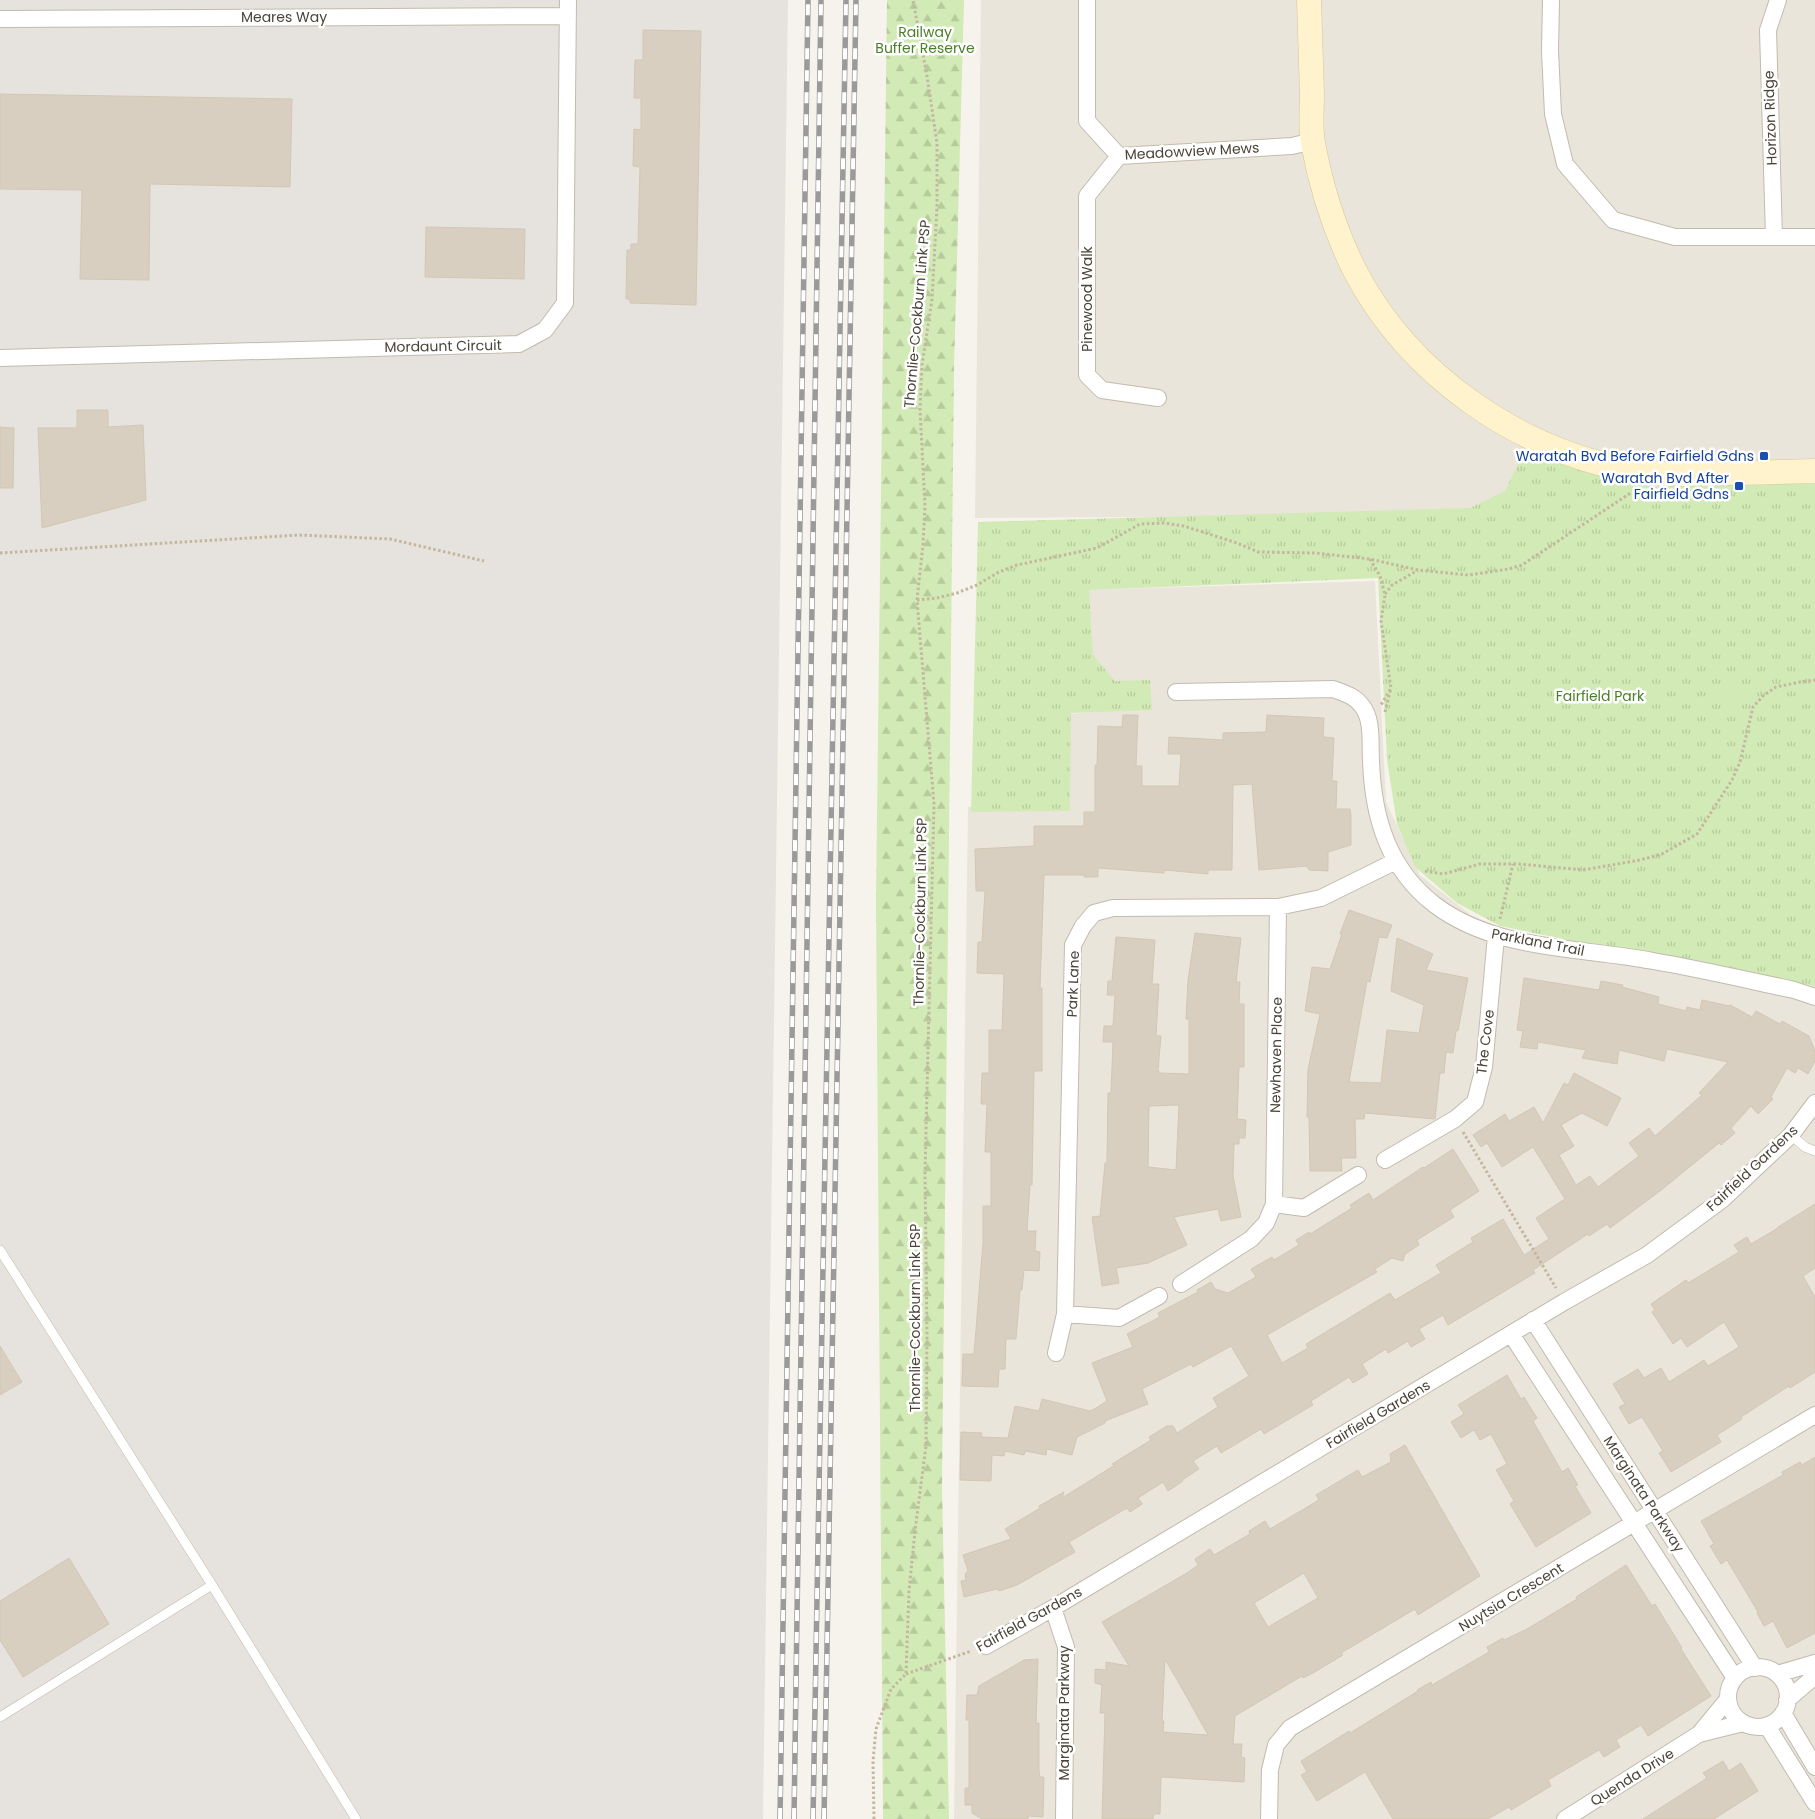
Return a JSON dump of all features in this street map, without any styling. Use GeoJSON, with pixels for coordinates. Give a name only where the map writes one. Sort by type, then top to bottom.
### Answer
{"type":"FeatureCollection","features":[{"type":"Feature","properties":{"kind":"street","name":"Meadowview Mews"},"geometry":{"type":"LineString","coordinates":[[1087,0],[1086,121],[1120,156],[1292,146],[1313,142]]}},
{"type":"Feature","properties":{"kind":"street"},"geometry":{"type":"LineString","coordinates":[[1309,0],[1313,142],[1334,225],[1355,271],[1373,300],[1392,326],[1420,357],[1462,396],[1488,414],[1554,448],[1592,461],[1637,471],[1686,474],[1815,471]]}},
{"type":"Feature","properties":{"kind":"street"},"geometry":{"type":"LineString","coordinates":[[1551,0],[1552,114],[1565,164],[1613,220],[1674,237],[1815,237]]}},
{"type":"Feature","properties":{"kind":"street","name":"Horizon Ridge"},"geometry":{"type":"LineString","coordinates":[[1774,237],[1768,30],[1778,0]]}},
{"type":"Feature","properties":{"kind":"street","name":"Meares Way"},"geometry":{"type":"LineString","coordinates":[[0,19],[568,8]]}},
{"type":"Feature","properties":{"kind":"street","name":"Mordaunt Circuit"},"geometry":{"type":"LineString","coordinates":[[0,358],[519,344],[546,330],[566,303],[568,8]]}},
{"type":"Feature","properties":{"kind":"street","name":"Pinewood Walk"},"geometry":{"type":"LineString","coordinates":[[1120,156],[1087,196],[1087,375],[1102,390],[1158,398]]}},
{"type":"Feature","properties":{"kind":"street","name":"Parkland Trail"},"geometry":{"type":"LineString","coordinates":[[1176,692],[1333,689],[1351,696],[1363,706],[1370,725],[1372,784],[1380,829],[1396,861],[1407,878],[1435,905],[1469,926],[1496,936],[1651,960],[1794,990],[1815,997]]}},
{"type":"Feature","properties":{"kind":"street","name":"Park Lane"},"geometry":{"type":"LineString","coordinates":[[1056,1353],[1065,1314],[1074,945],[1083,926],[1094,913],[1113,908],[1278,907],[1321,898],[1396,861]]}},
{"type":"Feature","properties":{"kind":"street","name":"Newhaven Place"},"geometry":{"type":"LineString","coordinates":[[1181,1284],[1251,1239],[1266,1223],[1274,1204],[1278,907]]}},
{"type":"Feature","properties":{"kind":"street","name":"The Cove"},"geometry":{"type":"LineString","coordinates":[[1385,1160],[1455,1119],[1475,1102],[1484,1067],[1496,936]]}},
{"type":"Feature","properties":{"kind":"street","name":"Fairfield Gardens"},"geometry":{"type":"LineString","coordinates":[[986,1646],[1053,1608],[1532,1320],[1647,1254],[1716,1204],[1791,1135],[1815,1103]]}},
{"type":"Feature","properties":{"kind":"street"},"geometry":{"type":"LineString","coordinates":[[1274,1204],[1304,1208],[1358,1175]]}},
{"type":"Feature","properties":{"kind":"street"},"geometry":{"type":"LineString","coordinates":[[1065,1314],[1119,1318],[1159,1296]]}},
{"type":"Feature","properties":{"kind":"street","name":"Marginata Parkway"},"geometry":{"type":"LineString","coordinates":[[1532,1320],[1755,1668]]}},
{"type":"Feature","properties":{"kind":"street","name":"Marginata Parkway"},"geometry":{"type":"LineString","coordinates":[[1511,1334],[1735,1678]]}},
{"type":"Feature","properties":{"kind":"street","name":"Nuytsia Crescent"},"geometry":{"type":"LineString","coordinates":[[1269,1819],[1270,1770],[1276,1745],[1290,1728],[1815,1415]]}},
{"type":"Feature","properties":{"kind":"street","name":"Marginata Parkway"},"geometry":{"type":"LineString","coordinates":[[1053,1608],[1066,1648],[1064,1819]]}},
{"type":"Feature","properties":{"kind":"street"},"geometry":{"type":"LineString","coordinates":[[1777,1674],[1815,1663]]}},
{"type":"Feature","properties":{"kind":"street"},"geometry":{"type":"LineString","coordinates":[[1815,1676],[1785,1707],[1779,1719],[1766,1726],[1758,1727],[1743,1723],[1735,1717],[1730,1709],[1728,1700],[1731,1685],[1740,1673],[1755,1668],[1763,1668],[1777,1674],[1785,1686],[1785,1707],[1815,1767]]}},
{"type":"Feature","properties":{"kind":"street","name":"Quenda Drive"},"geometry":{"type":"LineString","coordinates":[[1564,1819],[1699,1734],[1728,1700]]}},
{"type":"Feature","properties":{"kind":"street","name":"Quenda Drive"},"geometry":{"type":"LineString","coordinates":[[1699,1734],[1743,1723]]}},
{"type":"Feature","properties":{"kind":"street"},"geometry":{"type":"LineString","coordinates":[[1766,1726],[1815,1803]]}},
{"type":"Feature","properties":{"kind":"lane"},"geometry":{"type":"LineString","coordinates":[[1791,1135],[1805,1147],[1815,1151]]}},
{"type":"Feature","properties":{"kind":"lane"},"geometry":{"type":"LineString","coordinates":[[0,1250],[212,1586],[356,1819]]}},
{"type":"Feature","properties":{"kind":"lane"},"geometry":{"type":"LineString","coordinates":[[0,1717],[212,1586]]}},
{"type":"Feature","properties":{"kind":"path","name":"Thornlie-Cockburn Link PSP"},"geometry":{"type":"LineString","coordinates":[[906,1674],[912,1557],[926,1446],[925,1172],[934,804],[917,600],[925,506],[920,409],[922,366],[932,298],[937,198],[937,143],[913,0]]}},
{"type":"Feature","properties":{"kind":"path"},"geometry":{"type":"LineString","coordinates":[[917,600],[957,593],[1017,565],[1097,548],[1140,524],[1164,523],[1184,526],[1237,542],[1258,552],[1315,554],[1370,559],[1418,570],[1469,575],[1522,565],[1635,490]]}},
{"type":"Feature","properties":{"kind":"path"},"geometry":{"type":"LineString","coordinates":[[0,553],[299,535],[390,539],[484,560]]}},
{"type":"Feature","properties":{"kind":"path"},"geometry":{"type":"LineString","coordinates":[[1370,559],[1380,576],[1385,595],[1381,621],[1391,688],[1370,725]]}},
{"type":"Feature","properties":{"kind":"path"},"geometry":{"type":"LineString","coordinates":[[1385,595],[1392,585],[1418,570]]}},
{"type":"Feature","properties":{"kind":"path"},"geometry":{"type":"LineString","coordinates":[[1396,861],[1428,873],[1443,874],[1480,864],[1513,864],[1583,870],[1640,860],[1662,854],[1698,834],[1732,780],[1740,762],[1753,707],[1763,696],[1776,687],[1815,680]]}},
{"type":"Feature","properties":{"kind":"path"},"geometry":{"type":"LineString","coordinates":[[1496,936],[1513,864]]}},
{"type":"Feature","properties":{"kind":"path"},"geometry":{"type":"LineString","coordinates":[[1455,1119],[1564,1302]]}},
{"type":"Feature","properties":{"kind":"path","name":"Fairfield Gardens"},"geometry":{"type":"LineString","coordinates":[[906,1674],[986,1646]]}},
{"type":"Feature","properties":{"kind":"path"},"geometry":{"type":"LineString","coordinates":[[874,1819],[873,1761],[876,1729],[890,1689],[906,1674]]}},
{"type":"Feature","properties":{"kind":"shaded area"},"geometry":{"type":"Polygon","coordinates":[[[0,0],[788,0],[763,1819],[0,1819],[0,0]]]}},
{"type":"Feature","properties":{"kind":"shaded area"},"geometry":{"type":"Polygon","coordinates":[[[981,0],[1815,0],[1815,475],[1639,473],[1532,445],[1500,506],[1452,515],[975,518],[981,0]]]}},
{"type":"Feature","properties":{"kind":"shaded area"},"geometry":{"type":"Polygon","coordinates":[[[1375,581],[1386,802],[1420,875],[1471,915],[1508,931],[1815,984],[1815,1819],[954,1819],[968,807],[1059,809],[1058,715],[1116,710],[1089,657],[1085,590],[1375,581]]]}},
{"type":"Feature","properties":{"kind":"green space","name":"Railway Buffer Reserve"},"geometry":{"type":"Polygon","coordinates":[[[887,0],[964,0],[954,368],[942,1486],[949,1819],[883,1819],[876,900],[887,0]]]}},
{"type":"Feature","properties":{"kind":"green space","name":"Fairfield Park"},"geometry":{"type":"Polygon","coordinates":[[[1525,450],[1632,482],[1815,484],[1815,986],[1671,957],[1578,942],[1500,926],[1457,903],[1415,867],[1397,824],[1387,760],[1378,578],[1089,590],[1093,655],[1115,681],[1150,680],[1152,710],[1071,713],[1070,811],[971,812],[978,522],[1470,508],[1505,491],[1525,450]]]}},
{"type":"Feature","properties":{"kind":"green space"},"geometry":{"type":"Polygon","coordinates":[[[1733,681],[1744,693],[1730,706],[1719,695],[1733,681]]]}},
{"type":"Feature","properties":{"kind":"building"},"geometry":{"type":"Polygon","coordinates":[[[643,30],[701,31],[696,305],[630,303],[630,299],[626,299],[627,250],[631,250],[631,244],[638,244],[640,167],[633,166],[634,129],[641,130],[641,98],[634,98],[635,60],[643,60],[643,30]]]}},
{"type":"Feature","properties":{"kind":"building"},"geometry":{"type":"Polygon","coordinates":[[[0,94],[292,99],[290,187],[150,184],[149,280],[80,279],[82,190],[0,189],[0,94]]]}},
{"type":"Feature","properties":{"kind":"building"},"geometry":{"type":"Polygon","coordinates":[[[426,227],[525,229],[524,279],[425,277],[426,227]]]}},
{"type":"Feature","properties":{"kind":"building"},"geometry":{"type":"Polygon","coordinates":[[[77,410],[108,410],[108,427],[143,425],[146,500],[42,528],[38,428],[77,428],[77,410]]]}},
{"type":"Feature","properties":{"kind":"building"},"geometry":{"type":"Polygon","coordinates":[[[0,427],[14,428],[13,488],[0,488],[0,427]]]}},
{"type":"Feature","properties":{"kind":"building"},"geometry":{"type":"Polygon","coordinates":[[[1123,715],[1138,715],[1136,766],[1142,766],[1142,786],[1179,786],[1181,754],[1168,754],[1169,737],[1223,740],[1223,733],[1266,732],[1267,715],[1324,718],[1323,737],[1334,738],[1332,781],[1337,781],[1336,809],[1350,809],[1351,845],[1328,852],[1328,871],[1309,870],[1307,866],[1259,870],[1252,784],[1233,785],[1232,870],[1208,870],[1208,874],[1164,870],[1164,873],[1098,868],[1098,877],[1044,875],[1040,988],[1042,988],[1042,1071],[1034,1071],[1032,1185],[1030,1185],[1027,1231],[1036,1231],[1035,1251],[1040,1252],[1039,1271],[1024,1270],[1022,1290],[1020,1290],[1016,1339],[1006,1339],[1005,1369],[999,1369],[998,1387],[962,1386],[963,1354],[974,1354],[983,1243],[983,1206],[991,1206],[991,1152],[985,1152],[987,1104],[981,1104],[982,1073],[989,1073],[989,1030],[1002,1030],[1004,974],[977,973],[978,942],[982,942],[985,891],[976,891],[975,849],[1034,846],[1034,826],[1084,826],[1084,812],[1095,812],[1095,765],[1097,765],[1098,726],[1122,727],[1123,715]]]}},
{"type":"Feature","properties":{"kind":"building"},"geometry":{"type":"Polygon","coordinates":[[[1349,910],[1392,925],[1387,938],[1379,937],[1370,982],[1367,981],[1349,1082],[1381,1083],[1387,1030],[1419,1033],[1424,1005],[1391,991],[1397,938],[1433,954],[1426,970],[1468,978],[1453,1053],[1446,1052],[1444,1073],[1440,1073],[1435,1119],[1365,1113],[1364,1119],[1355,1119],[1356,1158],[1341,1158],[1342,1171],[1310,1171],[1309,1117],[1307,1117],[1308,1069],[1320,1014],[1305,1011],[1312,967],[1330,969],[1349,910]]]}},
{"type":"Feature","properties":{"kind":"building"},"geometry":{"type":"Polygon","coordinates":[[[1195,933],[1241,938],[1236,982],[1240,982],[1239,1004],[1244,1004],[1244,1067],[1239,1067],[1237,1119],[1246,1120],[1245,1138],[1239,1138],[1239,1144],[1234,1144],[1233,1176],[1241,1217],[1221,1221],[1218,1209],[1174,1217],[1187,1245],[1148,1263],[1116,1268],[1119,1283],[1102,1286],[1092,1217],[1100,1216],[1105,1163],[1107,1163],[1108,1093],[1111,1093],[1113,1042],[1103,1042],[1104,1026],[1113,1026],[1115,995],[1107,995],[1108,981],[1112,981],[1116,937],[1155,940],[1152,984],[1159,984],[1156,1036],[1161,1036],[1158,1070],[1160,1073],[1189,1074],[1189,1019],[1186,1019],[1188,980],[1195,933]],[[1179,1105],[1149,1106],[1148,1167],[1176,1170],[1179,1105]]]}},
{"type":"Feature","properties":{"kind":"building"},"geometry":{"type":"Polygon","coordinates":[[[1524,978],[1599,990],[1601,981],[1623,985],[1622,987],[1659,997],[1658,1004],[1686,1011],[1687,1007],[1700,1010],[1702,1000],[1730,1005],[1752,1017],[1756,1011],[1780,1024],[1782,1021],[1809,1036],[1815,1051],[1815,1061],[1808,1074],[1798,1068],[1795,1073],[1787,1068],[1771,1097],[1773,1099],[1758,1114],[1751,1106],[1731,1128],[1735,1133],[1721,1145],[1719,1143],[1660,1191],[1610,1228],[1607,1224],[1589,1236],[1588,1234],[1533,1270],[1535,1273],[1448,1325],[1443,1315],[1419,1329],[1425,1339],[1411,1347],[1408,1341],[1388,1353],[1386,1349],[1362,1364],[1368,1374],[1353,1383],[1349,1377],[1311,1401],[1313,1405],[1264,1434],[1261,1429],[1221,1453],[1217,1446],[1193,1461],[1199,1469],[1168,1491],[1163,1482],[1138,1498],[1142,1504],[1130,1512],[1127,1508],[1069,1542],[1075,1552],[1017,1585],[999,1591],[997,1589],[964,1597],[961,1581],[966,1580],[965,1574],[968,1571],[963,1555],[1011,1539],[1005,1529],[1040,1508],[1039,1506],[1064,1492],[1062,1498],[1115,1465],[1112,1464],[1151,1440],[1149,1437],[1167,1426],[1173,1426],[1177,1433],[1218,1407],[1213,1398],[1249,1376],[1231,1346],[1193,1367],[1191,1364],[1142,1389],[1148,1404],[1105,1421],[1105,1423],[1077,1437],[1072,1455],[1047,1449],[1046,1455],[1025,1451],[1024,1455],[1005,1451],[1004,1456],[992,1455],[991,1481],[960,1480],[961,1432],[982,1433],[981,1437],[1008,1438],[1015,1406],[1039,1411],[1042,1399],[1090,1411],[1096,1408],[1107,1401],[1092,1363],[1133,1347],[1127,1334],[1160,1317],[1158,1313],[1198,1292],[1197,1290],[1211,1282],[1215,1289],[1228,1293],[1256,1277],[1251,1269],[1272,1257],[1274,1260],[1299,1245],[1296,1240],[1309,1232],[1310,1234],[1352,1208],[1350,1205],[1369,1193],[1373,1200],[1453,1149],[1479,1191],[1450,1210],[1454,1217],[1417,1240],[1419,1245],[1405,1254],[1403,1261],[1392,1258],[1375,1269],[1377,1272],[1267,1335],[1282,1363],[1308,1348],[1306,1344],[1390,1293],[1395,1300],[1441,1273],[1436,1265],[1473,1242],[1471,1238],[1503,1219],[1524,1255],[1549,1239],[1536,1218],[1565,1199],[1533,1147],[1502,1167],[1487,1143],[1481,1147],[1473,1135],[1505,1114],[1509,1121],[1534,1107],[1543,1123],[1564,1083],[1568,1085],[1574,1073],[1621,1098],[1607,1126],[1582,1113],[1561,1125],[1574,1146],[1559,1155],[1576,1185],[1590,1176],[1598,1187],[1639,1156],[1629,1143],[1649,1128],[1655,1136],[1702,1095],[1699,1093],[1728,1062],[1667,1049],[1664,1061],[1619,1050],[1617,1064],[1582,1058],[1586,1050],[1538,1042],[1537,1049],[1520,1047],[1523,1031],[1517,1030],[1524,978]]]}},
{"type":"Feature","properties":{"kind":"building"},"geometry":{"type":"Polygon","coordinates":[[[1815,1204],[1815,1268],[1803,1276],[1815,1297],[1815,1372],[1790,1388],[1789,1386],[1741,1417],[1742,1419],[1717,1435],[1721,1442],[1671,1472],[1659,1453],[1663,1451],[1642,1417],[1629,1424],[1619,1407],[1625,1404],[1613,1384],[1638,1369],[1644,1378],[1661,1368],[1669,1382],[1704,1360],[1708,1366],[1739,1347],[1724,1322],[1687,1347],[1681,1338],[1673,1344],[1652,1312],[1655,1310],[1651,1304],[1686,1280],[1688,1283],[1739,1252],[1734,1245],[1747,1237],[1751,1244],[1815,1204]]]}},
{"type":"Feature","properties":{"kind":"building"},"geometry":{"type":"Polygon","coordinates":[[[0,1346],[22,1382],[0,1395],[0,1346]]]}},
{"type":"Feature","properties":{"kind":"building"},"geometry":{"type":"Polygon","coordinates":[[[1507,1375],[1521,1399],[1524,1397],[1537,1418],[1533,1421],[1562,1472],[1568,1468],[1578,1485],[1575,1486],[1591,1513],[1536,1547],[1510,1504],[1514,1501],[1496,1470],[1507,1464],[1491,1434],[1480,1440],[1474,1430],[1461,1438],[1451,1422],[1464,1414],[1458,1405],[1507,1375]]]}},
{"type":"Feature","properties":{"kind":"building"},"geometry":{"type":"Polygon","coordinates":[[[1405,1445],[1480,1576],[1418,1615],[1415,1609],[1341,1653],[1343,1655],[1313,1673],[1303,1678],[1302,1676],[1235,1716],[1233,1744],[1242,1744],[1241,1757],[1245,1758],[1244,1782],[1161,1777],[1160,1814],[1154,1814],[1153,1819],[1102,1819],[1105,1713],[1100,1713],[1102,1685],[1095,1683],[1095,1669],[1106,1670],[1106,1662],[1129,1666],[1102,1622],[1187,1573],[1198,1565],[1195,1559],[1210,1549],[1214,1555],[1250,1534],[1249,1531],[1265,1521],[1270,1529],[1319,1500],[1316,1495],[1358,1470],[1362,1477],[1391,1462],[1390,1454],[1405,1445]],[[1304,1573],[1254,1603],[1268,1627],[1318,1598],[1304,1573]],[[1165,1659],[1163,1732],[1208,1735],[1180,1685],[1165,1659]]]}},
{"type":"Feature","properties":{"kind":"building"},"geometry":{"type":"Polygon","coordinates":[[[1815,1457],[1815,1633],[1787,1648],[1773,1621],[1764,1626],[1758,1612],[1727,1560],[1721,1564],[1710,1546],[1714,1544],[1701,1521],[1783,1475],[1782,1472],[1800,1462],[1802,1465],[1815,1457]]]}},
{"type":"Feature","properties":{"kind":"building"},"geometry":{"type":"Polygon","coordinates":[[[69,1558],[109,1624],[23,1677],[0,1640],[0,1601],[69,1558]]]}},
{"type":"Feature","properties":{"kind":"building"},"geometry":{"type":"Polygon","coordinates":[[[1626,1565],[1652,1606],[1655,1604],[1711,1696],[1648,1736],[1641,1725],[1616,1740],[1620,1747],[1604,1757],[1599,1750],[1548,1780],[1551,1786],[1511,1810],[1509,1807],[1488,1819],[1393,1819],[1365,1772],[1317,1801],[1301,1775],[1307,1772],[1301,1761],[1349,1731],[1350,1733],[1417,1690],[1431,1682],[1432,1685],[1489,1652],[1487,1647],[1503,1638],[1504,1640],[1527,1629],[1577,1599],[1576,1597],[1626,1565]]]}},
{"type":"Feature","properties":{"kind":"building"},"geometry":{"type":"Polygon","coordinates":[[[1038,1659],[1036,1723],[1039,1723],[1039,1772],[1040,1777],[1044,1777],[1043,1817],[1028,1816],[1028,1819],[982,1819],[972,1813],[972,1805],[965,1805],[965,1788],[969,1788],[969,1720],[966,1720],[967,1695],[977,1695],[979,1686],[1024,1660],[1038,1659]]]}},
{"type":"Feature","properties":{"kind":"building"},"geometry":{"type":"Polygon","coordinates":[[[1723,1761],[1729,1771],[1741,1763],[1758,1791],[1714,1819],[1643,1819],[1707,1778],[1703,1773],[1723,1761]]]}},
{"type":"Feature","properties":{"kind":"railway"},"geometry":{"type":"LineString","coordinates":[[780,1819],[808,0]]}},
{"type":"Feature","properties":{"kind":"railway"},"geometry":{"type":"LineString","coordinates":[[794,1819],[821,0]]}},
{"type":"Feature","properties":{"kind":"railway"},"geometry":{"type":"LineString","coordinates":[[813,1819],[846,0]]}},
{"type":"Feature","properties":{"kind":"railway"},"geometry":{"type":"LineString","coordinates":[[824,1819],[856,0]]}},
{"type":"Feature","properties":{"kind":"place","name":"Waratah Bvd Before Fairfield Gdns"},"geometry":{"type":"Point","coordinates":[1764,456]}},
{"type":"Feature","properties":{"kind":"place","name":"Waratah Bvd After Fairfield Gdns"},"geometry":{"type":"Point","coordinates":[1739,486]}}]}
